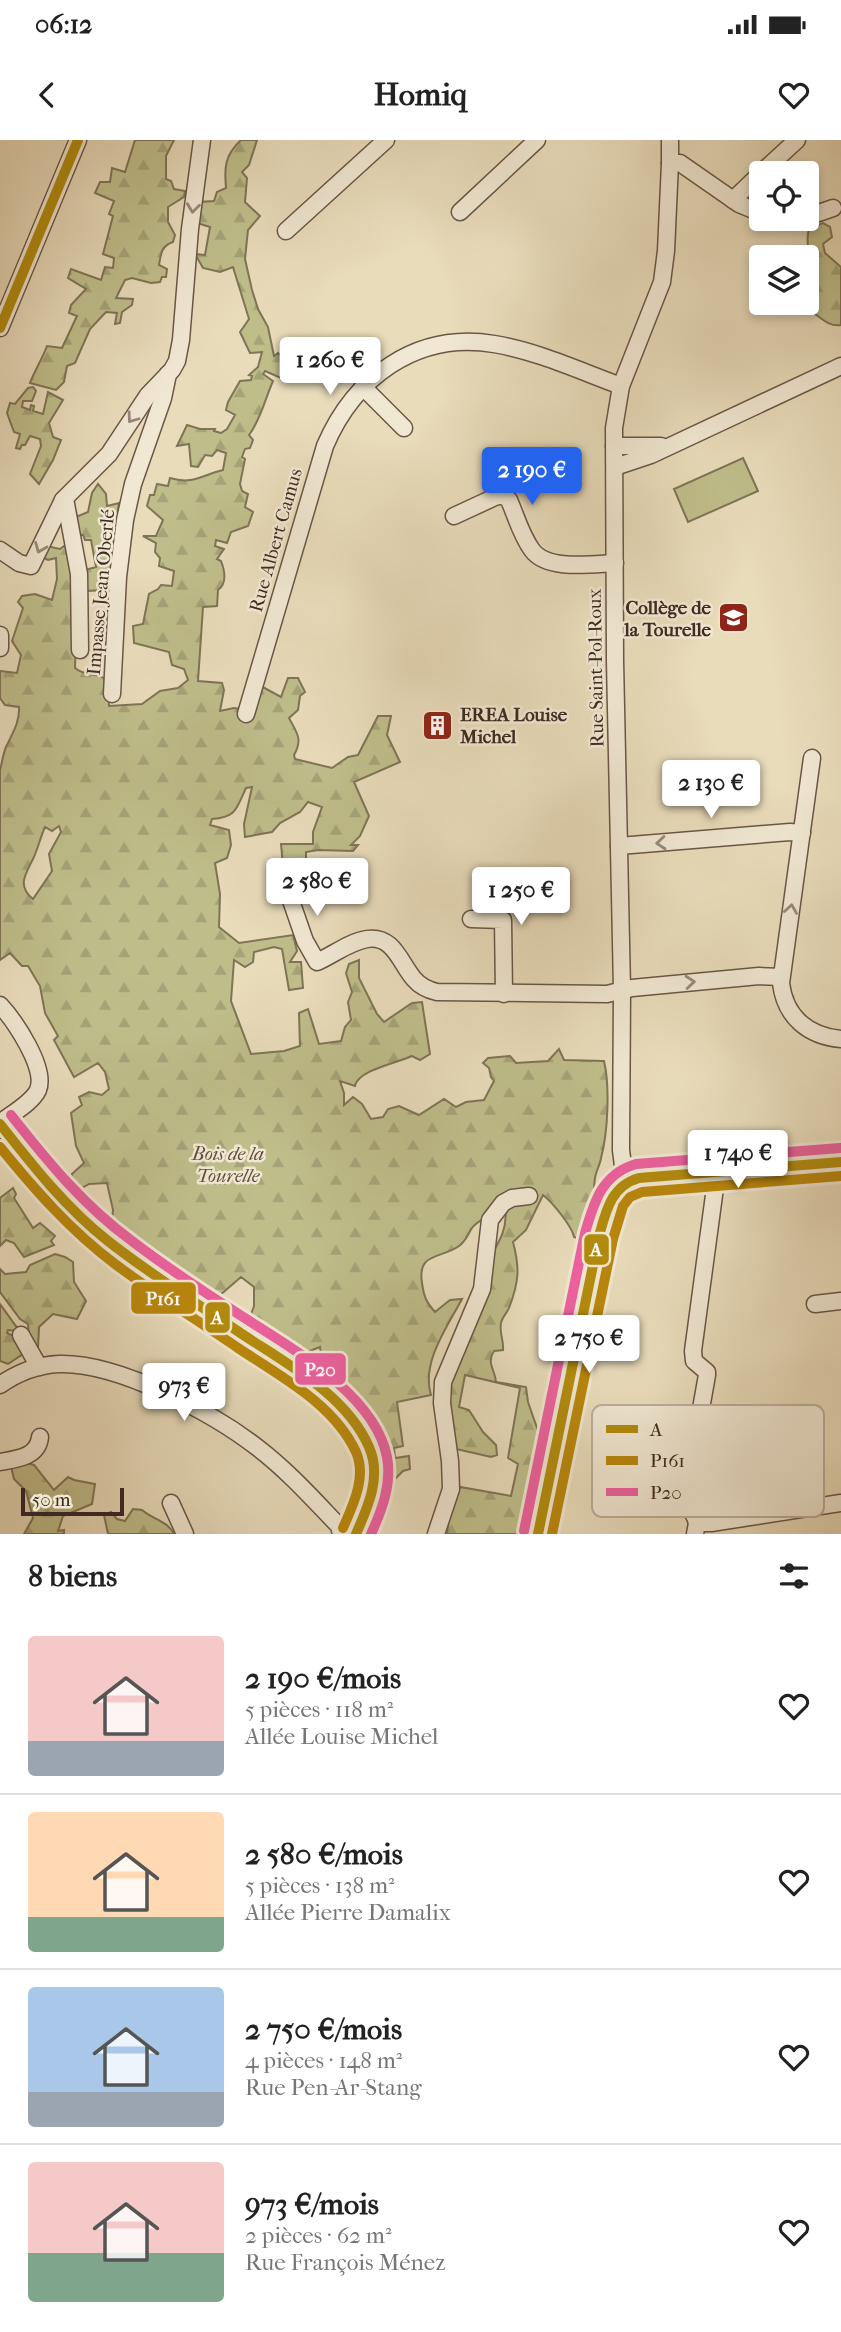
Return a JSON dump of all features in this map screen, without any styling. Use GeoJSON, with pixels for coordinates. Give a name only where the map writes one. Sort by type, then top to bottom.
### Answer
{"type":"FeatureCollection","features":[{"type":"Feature","properties":{"kind":"street"},"geometry":{"type":"LineString","coordinates":[[0,328],[8,288],[78,140]]}},
{"type":"Feature","properties":{"kind":"street"},"geometry":{"type":"LineString","coordinates":[[1,554],[25,566],[31,566],[62,500],[109,454],[148,395],[177,361],[202,140]]}},
{"type":"Feature","properties":{"kind":"street"},"geometry":{"type":"LineString","coordinates":[[286,231],[386,140]]}},
{"type":"Feature","properties":{"kind":"street"},"geometry":{"type":"LineString","coordinates":[[460,212],[537,140]]}},
{"type":"Feature","properties":{"kind":"street","name":"Rue Saint-Pol-Roux"},"geometry":{"type":"LineString","coordinates":[[625,1182],[621,1150],[622,989],[615,416],[621,386],[662,282],[666,251],[670,140]]}},
{"type":"Feature","properties":{"kind":"street"},"geometry":{"type":"LineString","coordinates":[[774,161],[797,140]]}},
{"type":"Feature","properties":{"kind":"street"},"geometry":{"type":"LineString","coordinates":[[670,163],[680,163],[749,208]]}},
{"type":"Feature","properties":{"kind":"street"},"geometry":{"type":"LineString","coordinates":[[733,200],[749,185]]}},
{"type":"Feature","properties":{"kind":"street"},"geometry":{"type":"LineString","coordinates":[[819,213],[834,208]]}},
{"type":"Feature","properties":{"kind":"street","name":"Rue Albert Camus"},"geometry":{"type":"LineString","coordinates":[[246,714],[325,446],[345,408],[363,387],[386,368],[413,353],[446,344],[474,342],[500,345],[532,354],[621,386]]}},
{"type":"Feature","properties":{"kind":"street"},"geometry":{"type":"LineString","coordinates":[[615,467],[642,459],[841,366]]}},
{"type":"Feature","properties":{"kind":"street","name":"Impasse Jean Oberlé"},"geometry":{"type":"LineString","coordinates":[[112,694],[119,567],[127,510],[133,484],[163,398],[168,374]]}},
{"type":"Feature","properties":{"kind":"street"},"geometry":{"type":"LineString","coordinates":[[363,387],[404,428]]}},
{"type":"Feature","properties":{"kind":"street"},"geometry":{"type":"LineString","coordinates":[[614,446],[667,446]]}},
{"type":"Feature","properties":{"kind":"street"},"geometry":{"type":"LineString","coordinates":[[454,516],[503,495],[509,500],[530,547],[543,560],[558,564],[615,563]]}},
{"type":"Feature","properties":{"kind":"street"},"geometry":{"type":"LineString","coordinates":[[62,500],[67,507],[79,573],[80,650]]}},
{"type":"Feature","properties":{"kind":"street"},"geometry":{"type":"LineString","coordinates":[[0,635],[0,648]]}},
{"type":"Feature","properties":{"kind":"street"},"geometry":{"type":"LineString","coordinates":[[812,758],[781,977],[785,1003],[802,1026],[817,1034],[841,1039]]}},
{"type":"Feature","properties":{"kind":"street"},"geometry":{"type":"LineString","coordinates":[[619,846],[802,833]]}},
{"type":"Feature","properties":{"kind":"street"},"geometry":{"type":"LineString","coordinates":[[287,889],[304,941],[317,962],[351,944],[373,939],[395,949],[414,979],[431,990],[450,994],[607,994],[622,989],[759,976],[781,977]]}},
{"type":"Feature","properties":{"kind":"street"},"geometry":{"type":"LineString","coordinates":[[471,919],[503,920],[504,994]]}},
{"type":"Feature","properties":{"kind":"street"},"geometry":{"type":"LineString","coordinates":[[0,1005],[24,1037],[38,1071],[39,1083],[34,1095],[0,1123],[43,1179],[92,1228],[124,1253],[296,1371],[343,1409],[363,1436],[373,1459],[373,1488],[356,1534]]}},
{"type":"Feature","properties":{"kind":"street"},"geometry":{"type":"LineString","coordinates":[[538,1534],[599,1236],[610,1199],[625,1182],[639,1178],[841,1162]]}},
{"type":"Feature","properties":{"kind":"street"},"geometry":{"type":"LineString","coordinates":[[702,1405],[707,1372],[694,1361],[693,1351],[717,1173]]}},
{"type":"Feature","properties":{"kind":"street"},"geometry":{"type":"LineString","coordinates":[[436,1534],[451,1489],[442,1403],[443,1382],[482,1289],[490,1220],[503,1203],[512,1198],[529,1196]]}},
{"type":"Feature","properties":{"kind":"street"},"geometry":{"type":"LineString","coordinates":[[815,1304],[841,1301]]}},
{"type":"Feature","properties":{"kind":"street"},"geometry":{"type":"LineString","coordinates":[[21,1335],[39,1367]]}},
{"type":"Feature","properties":{"kind":"street"},"geometry":{"type":"LineString","coordinates":[[0,1385],[39,1367],[66,1364],[146,1385],[192,1406],[260,1449],[340,1530],[363,1518]]}},
{"type":"Feature","properties":{"kind":"street"},"geometry":{"type":"LineString","coordinates":[[0,1462],[30,1454],[38,1448],[40,1437]]}},
{"type":"Feature","properties":{"kind":"street"},"geometry":{"type":"LineString","coordinates":[[171,1503],[185,1534]]}},
{"type":"Feature","properties":{"kind":"street"},"geometry":{"type":"LineString","coordinates":[[696,1529],[711,1523],[750,1517]]}},
{"type":"Feature","properties":{"kind":"green space"},"geometry":{"type":"Polygon","coordinates":[[[135,140],[174,140],[166,156],[166,179],[171,181],[174,189],[185,191],[184,197],[168,207],[168,222],[175,235],[173,242],[164,248],[160,257],[159,265],[167,269],[166,277],[162,277],[160,282],[151,283],[132,278],[125,280],[116,298],[133,299],[132,305],[122,312],[120,323],[115,324],[117,313],[106,312],[90,329],[75,363],[67,366],[64,382],[56,390],[30,383],[47,346],[62,348],[77,316],[69,313],[71,305],[86,289],[68,278],[71,269],[101,280],[105,267],[113,268],[114,258],[103,254],[113,216],[109,214],[114,201],[95,193],[100,182],[110,182],[112,168],[125,172],[135,140]]]}},
{"type":"Feature","properties":{"kind":"green space","name":"Bois de la Tourelle"},"geometry":{"type":"Polygon","coordinates":[[[241,140],[257,140],[249,165],[242,172],[247,178],[245,202],[260,216],[248,230],[245,259],[252,290],[268,327],[274,356],[278,353],[282,356],[282,364],[295,357],[301,365],[293,370],[288,381],[265,371],[263,374],[273,381],[260,416],[249,435],[253,440],[242,457],[245,459],[240,484],[242,491],[248,494],[245,507],[253,512],[248,526],[231,532],[227,543],[216,540],[215,546],[224,549],[217,559],[221,561],[224,581],[218,590],[217,606],[203,607],[198,681],[222,683],[224,690],[220,711],[234,708],[247,710],[259,685],[281,697],[288,678],[298,678],[305,692],[300,696],[298,710],[289,718],[298,740],[295,759],[332,768],[348,757],[358,755],[378,716],[391,716],[387,735],[400,762],[354,782],[369,816],[360,836],[351,845],[358,845],[353,851],[306,852],[305,872],[295,880],[288,882],[281,844],[313,844],[313,832],[322,807],[308,802],[300,812],[280,823],[272,832],[245,837],[244,824],[252,787],[246,788],[235,811],[212,819],[210,825],[229,830],[231,845],[227,858],[215,863],[220,894],[219,927],[239,943],[293,935],[297,951],[290,962],[301,962],[303,988],[289,990],[282,949],[274,947],[254,952],[253,962],[245,967],[234,960],[231,1001],[251,1054],[284,1051],[300,1046],[299,1013],[308,1009],[319,1044],[341,1041],[345,1027],[351,1020],[348,1002],[352,992],[346,973],[349,964],[359,960],[359,978],[377,1014],[384,1022],[412,1003],[422,1002],[430,1054],[420,1060],[412,1056],[379,1068],[363,1076],[355,1086],[340,1081],[344,1105],[353,1097],[362,1104],[371,1119],[383,1117],[388,1109],[399,1106],[419,1115],[444,1099],[456,1107],[466,1102],[484,1100],[494,1081],[489,1068],[483,1063],[488,1058],[510,1056],[516,1063],[548,1061],[559,1049],[564,1060],[604,1061],[608,1096],[607,1122],[595,1178],[590,1228],[582,1240],[574,1237],[561,1214],[543,1195],[526,1230],[513,1242],[517,1260],[517,1283],[501,1323],[503,1350],[494,1351],[491,1359],[496,1382],[526,1387],[528,1402],[544,1448],[526,1534],[447,1534],[460,1487],[511,1496],[518,1464],[508,1458],[520,1388],[465,1375],[459,1407],[469,1410],[483,1432],[496,1445],[497,1455],[491,1457],[456,1449],[449,1398],[453,1369],[490,1257],[504,1228],[505,1208],[475,1225],[459,1246],[432,1258],[423,1266],[421,1273],[424,1292],[427,1302],[435,1312],[450,1300],[462,1299],[432,1358],[429,1383],[431,1395],[397,1402],[403,1446],[394,1448],[395,1458],[409,1456],[410,1469],[389,1480],[388,1454],[384,1440],[353,1399],[321,1371],[317,1361],[321,1353],[320,1347],[305,1353],[300,1352],[250,1317],[254,1306],[254,1287],[241,1277],[219,1296],[123,1230],[112,1219],[113,1210],[107,1183],[89,1184],[82,1188],[75,1186],[71,1180],[72,1174],[84,1163],[76,1146],[71,1113],[82,1105],[79,1097],[89,1092],[102,1095],[109,1089],[105,1072],[98,1063],[74,1077],[54,1040],[58,1036],[45,1013],[40,986],[28,966],[22,966],[10,953],[0,960],[0,770],[5,750],[17,723],[19,707],[5,705],[0,698],[0,671],[17,673],[21,655],[12,641],[23,608],[18,602],[22,596],[35,594],[52,600],[57,579],[56,558],[44,558],[46,546],[60,549],[68,543],[78,572],[96,567],[91,540],[85,540],[83,535],[76,535],[71,519],[88,512],[92,493],[98,484],[106,494],[107,506],[119,503],[108,590],[85,591],[77,602],[75,668],[108,681],[109,706],[142,704],[160,691],[178,688],[188,680],[184,669],[172,665],[169,652],[134,643],[133,626],[143,624],[149,594],[161,585],[172,586],[174,571],[159,566],[160,558],[155,552],[156,543],[143,536],[156,536],[163,520],[147,506],[150,495],[154,495],[157,484],[168,486],[170,478],[191,480],[223,470],[226,453],[217,450],[212,456],[205,455],[198,467],[191,466],[189,444],[177,446],[187,425],[200,429],[215,429],[214,431],[221,433],[227,429],[235,415],[226,410],[228,402],[240,381],[251,380],[252,376],[249,375],[258,367],[262,352],[250,353],[240,332],[249,319],[233,267],[220,272],[203,268],[195,254],[205,255],[210,227],[197,223],[198,202],[214,201],[217,192],[226,188],[227,162],[241,140]],[[59,826],[52,831],[45,827],[43,831],[24,880],[25,890],[33,899],[52,871],[49,854],[61,832],[59,826]]]}},
{"type":"Feature","properties":{"kind":"green space"},"geometry":{"type":"Polygon","coordinates":[[[823,223],[830,227],[832,237],[823,244],[825,253],[841,267],[841,325],[830,324],[816,315],[819,315],[819,245],[808,245],[808,234],[809,231],[819,231],[819,225],[823,223]]]}},
{"type":"Feature","properties":{"kind":"green space"},"geometry":{"type":"Polygon","coordinates":[[[33,387],[36,391],[32,401],[23,401],[22,407],[30,410],[31,405],[34,406],[33,411],[43,414],[48,392],[63,400],[49,423],[53,437],[61,440],[39,484],[30,474],[41,446],[40,439],[30,436],[25,445],[20,449],[16,448],[20,434],[14,432],[7,413],[10,403],[15,404],[28,388],[33,387]]]}},
{"type":"Feature","properties":{"kind":"green space"},"geometry":{"type":"Polygon","coordinates":[[[743,458],[758,491],[688,522],[674,489],[743,458]]]}},
{"type":"Feature","properties":{"kind":"green space"},"geometry":{"type":"Polygon","coordinates":[[[13,1188],[16,1194],[14,1198],[33,1228],[40,1223],[55,1236],[51,1241],[54,1245],[24,1257],[14,1243],[6,1240],[0,1246],[0,1198],[13,1188]]]}},
{"type":"Feature","properties":{"kind":"green space"},"geometry":{"type":"Polygon","coordinates":[[[55,1254],[73,1262],[74,1282],[86,1301],[77,1319],[53,1314],[39,1327],[38,1348],[29,1337],[28,1324],[20,1319],[0,1292],[0,1269],[5,1274],[26,1272],[30,1265],[55,1254]]]}},
{"type":"Feature","properties":{"kind":"green space"},"geometry":{"type":"Polygon","coordinates":[[[0,1304],[18,1329],[8,1330],[7,1333],[16,1337],[23,1354],[8,1364],[0,1361],[0,1304]]]}},
{"type":"Feature","properties":{"kind":"green space"},"geometry":{"type":"Polygon","coordinates":[[[23,1462],[34,1465],[54,1490],[68,1477],[95,1484],[92,1504],[63,1516],[58,1531],[64,1530],[64,1534],[24,1534],[33,1518],[26,1491],[14,1479],[11,1467],[23,1462]]]}},
{"type":"Feature","properties":{"kind":"green space"},"geometry":{"type":"Polygon","coordinates":[[[133,1509],[142,1510],[164,1523],[174,1534],[108,1534],[104,1515],[111,1512],[117,1519],[125,1521],[133,1509]]]}},
{"type":"Feature","properties":{"kind":"transit line","name":"A"},"geometry":{"type":"LineString","coordinates":[[0,328],[78,140]]}},
{"type":"Feature","properties":{"kind":"transit line","name":"P20"},"geometry":{"type":"LineString","coordinates":[[11,1115],[67,1182],[98,1213],[145,1251],[326,1373],[366,1412],[379,1434],[388,1467],[385,1497],[371,1534]]}},
{"type":"Feature","properties":{"kind":"transit line","name":"A"},"geometry":{"type":"LineString","coordinates":[[0,1124],[64,1201],[108,1241],[173,1288],[313,1381],[345,1411],[359,1428],[369,1447],[374,1469],[369,1502],[356,1534]]}},
{"type":"Feature","properties":{"kind":"transit line","name":"P161"},"geometry":{"type":"LineString","coordinates":[[0,1147],[54,1209],[99,1251],[130,1275],[304,1392],[334,1419],[356,1452],[360,1471],[357,1491],[343,1528]]}},
{"type":"Feature","properties":{"kind":"transit line","name":"P20"},"geometry":{"type":"LineString","coordinates":[[524,1531],[585,1233],[596,1200],[607,1182],[636,1164],[840,1148]]}},
{"type":"Feature","properties":{"kind":"transit line","name":"A"},"geometry":{"type":"LineString","coordinates":[[538,1534],[599,1236],[607,1209],[616,1193],[639,1178],[841,1162]]}},
{"type":"Feature","properties":{"kind":"transit line","name":"P161"},"geometry":{"type":"LineString","coordinates":[[552,1534],[613,1239],[623,1206],[630,1197],[642,1192],[841,1176]]}},
{"type":"Feature","properties":{"kind":"place","name":"Collège de la Tourelle"},"geometry":{"type":"Point","coordinates":[734,618]}},
{"type":"Feature","properties":{"kind":"place","name":"EREA Louise Michel"},"geometry":{"type":"Point","coordinates":[437,725]}}]}
